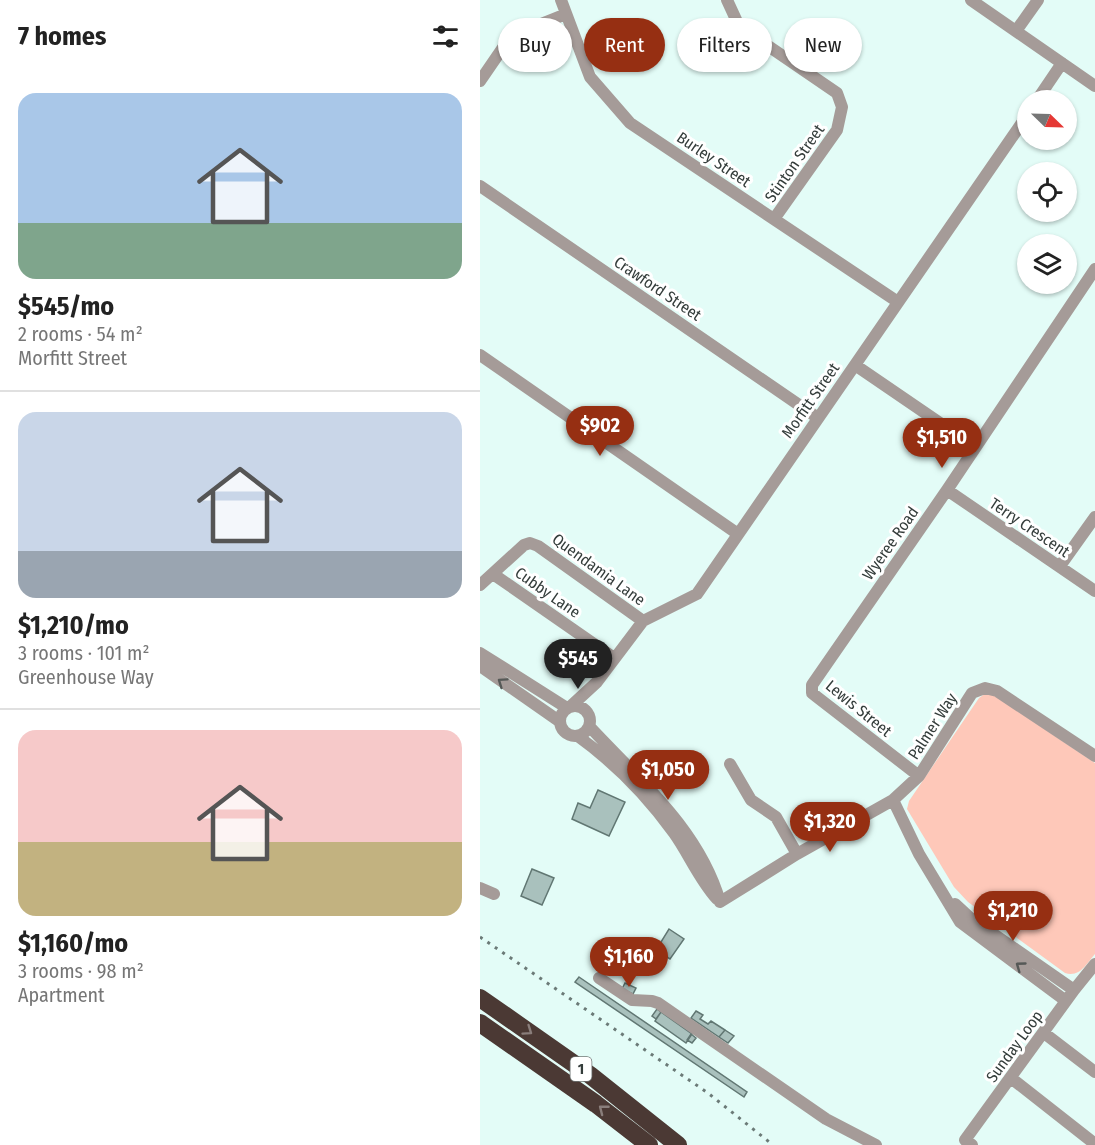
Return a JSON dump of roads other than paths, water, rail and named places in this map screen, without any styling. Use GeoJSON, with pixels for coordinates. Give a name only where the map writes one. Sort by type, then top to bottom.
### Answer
{"type":"FeatureCollection","features":[{"type":"Feature","properties":{"kind":"highway","name":"1"},"geometry":{"type":"LineString","coordinates":[[480,998],[590,1075],[678,1145]]}},
{"type":"Feature","properties":{"kind":"highway","name":"1"},"geometry":{"type":"LineString","coordinates":[[480,1023],[596,1104],[649,1145]]}},
{"type":"Feature","properties":{"kind":"street","name":"Burley Street"},"geometry":{"type":"LineString","coordinates":[[561,0],[590,77],[630,123],[898,302]]}},
{"type":"Feature","properties":{"kind":"street","name":"Stinton Street"},"geometry":{"type":"LineString","coordinates":[[727,0],[739,26],[837,93],[842,107],[837,130],[774,219]]}},
{"type":"Feature","properties":{"kind":"street"},"geometry":{"type":"LineString","coordinates":[[971,0],[1095,86]]}},
{"type":"Feature","properties":{"kind":"street"},"geometry":{"type":"LineString","coordinates":[[1016,31],[1038,0]]}},
{"type":"Feature","properties":{"kind":"street"},"geometry":{"type":"LineString","coordinates":[[480,81],[511,36],[566,14]]}},
{"type":"Feature","properties":{"kind":"street"},"geometry":{"type":"LineString","coordinates":[[1044,90],[1062,63]]}},
{"type":"Feature","properties":{"kind":"street","name":"Morfitt Street"},"geometry":{"type":"LineString","coordinates":[[569,707],[597,682],[643,621],[697,594],[1017,130]]}},
{"type":"Feature","properties":{"kind":"street","name":"Crawford Street"},"geometry":{"type":"LineString","coordinates":[[480,186],[818,418]]}},
{"type":"Feature","properties":{"kind":"street","name":"Wyeree Road"},"geometry":{"type":"LineString","coordinates":[[812,685],[947,490],[1095,269]]}},
{"type":"Feature","properties":{"kind":"street"},"geometry":{"type":"LineString","coordinates":[[480,355],[738,534]]}},
{"type":"Feature","properties":{"kind":"street"},"geometry":{"type":"LineString","coordinates":[[855,365],[975,447]]}},
{"type":"Feature","properties":{"kind":"street","name":"Terry Crescent"},"geometry":{"type":"LineString","coordinates":[[947,490],[1095,591]]}},
{"type":"Feature","properties":{"kind":"street"},"geometry":{"type":"LineString","coordinates":[[1060,566],[1095,517]]}},
{"type":"Feature","properties":{"kind":"street","name":"Quendamia Lane"},"geometry":{"type":"LineString","coordinates":[[480,585],[524,545],[530,543],[538,546],[643,621]]}},
{"type":"Feature","properties":{"kind":"street","name":"Cubby Lane"},"geometry":{"type":"LineString","coordinates":[[492,573],[614,658]]}},
{"type":"Feature","properties":{"kind":"street"},"geometry":{"type":"LineString","coordinates":[[480,654],[569,707],[581,707],[586,710],[590,726],[644,790],[706,886],[720,902],[797,854],[893,800],[919,776]]}},
{"type":"Feature","properties":{"kind":"street"},"geometry":{"type":"LineString","coordinates":[[480,666],[559,721],[564,732],[579,737],[644,790]]}},
{"type":"Feature","properties":{"kind":"street","name":"Morfitt Street"},"geometry":{"type":"LineString","coordinates":[[586,710],[597,682]]}},
{"type":"Feature","properties":{"kind":"street","name":"Lewis Street"},"geometry":{"type":"LineString","coordinates":[[812,685],[812,693],[817,698],[919,776]]}},
{"type":"Feature","properties":{"kind":"street","name":"Palmer Way"},"geometry":{"type":"LineString","coordinates":[[919,776],[972,693],[985,688],[997,691],[1095,756]]}},
{"type":"Feature","properties":{"kind":"street"},"geometry":{"type":"LineString","coordinates":[[559,721],[560,715],[569,707]]}},
{"type":"Feature","properties":{"kind":"street"},"geometry":{"type":"LineString","coordinates":[[579,737],[590,726]]}},
{"type":"Feature","properties":{"kind":"street"},"geometry":{"type":"LineString","coordinates":[[730,764],[751,800],[776,818],[797,854]]}},
{"type":"Feature","properties":{"kind":"street"},"geometry":{"type":"LineString","coordinates":[[893,800],[919,854],[960,922],[1066,1001]]}},
{"type":"Feature","properties":{"kind":"street"},"geometry":{"type":"LineString","coordinates":[[480,888],[494,894]]}},
{"type":"Feature","properties":{"kind":"street"},"geometry":{"type":"LineString","coordinates":[[945,896],[969,917],[1074,990]]}},
{"type":"Feature","properties":{"kind":"street","name":"Sunday Loop"},"geometry":{"type":"LineString","coordinates":[[972,1145],[965,1140],[1095,964]]}},
{"type":"Feature","properties":{"kind":"street"},"geometry":{"type":"LineString","coordinates":[[599,978],[632,1000],[658,1003],[826,1119],[876,1145]]}},
{"type":"Feature","properties":{"kind":"street"},"geometry":{"type":"LineString","coordinates":[[1044,1033],[1091,1069],[1095,1055]]}},
{"type":"Feature","properties":{"kind":"street"},"geometry":{"type":"LineString","coordinates":[[1011,1078],[1095,1144]]}},
{"type":"Feature","properties":{"kind":"railway"},"geometry":{"type":"LineString","coordinates":[[480,937],[708,1093],[773,1145]]}}]}
